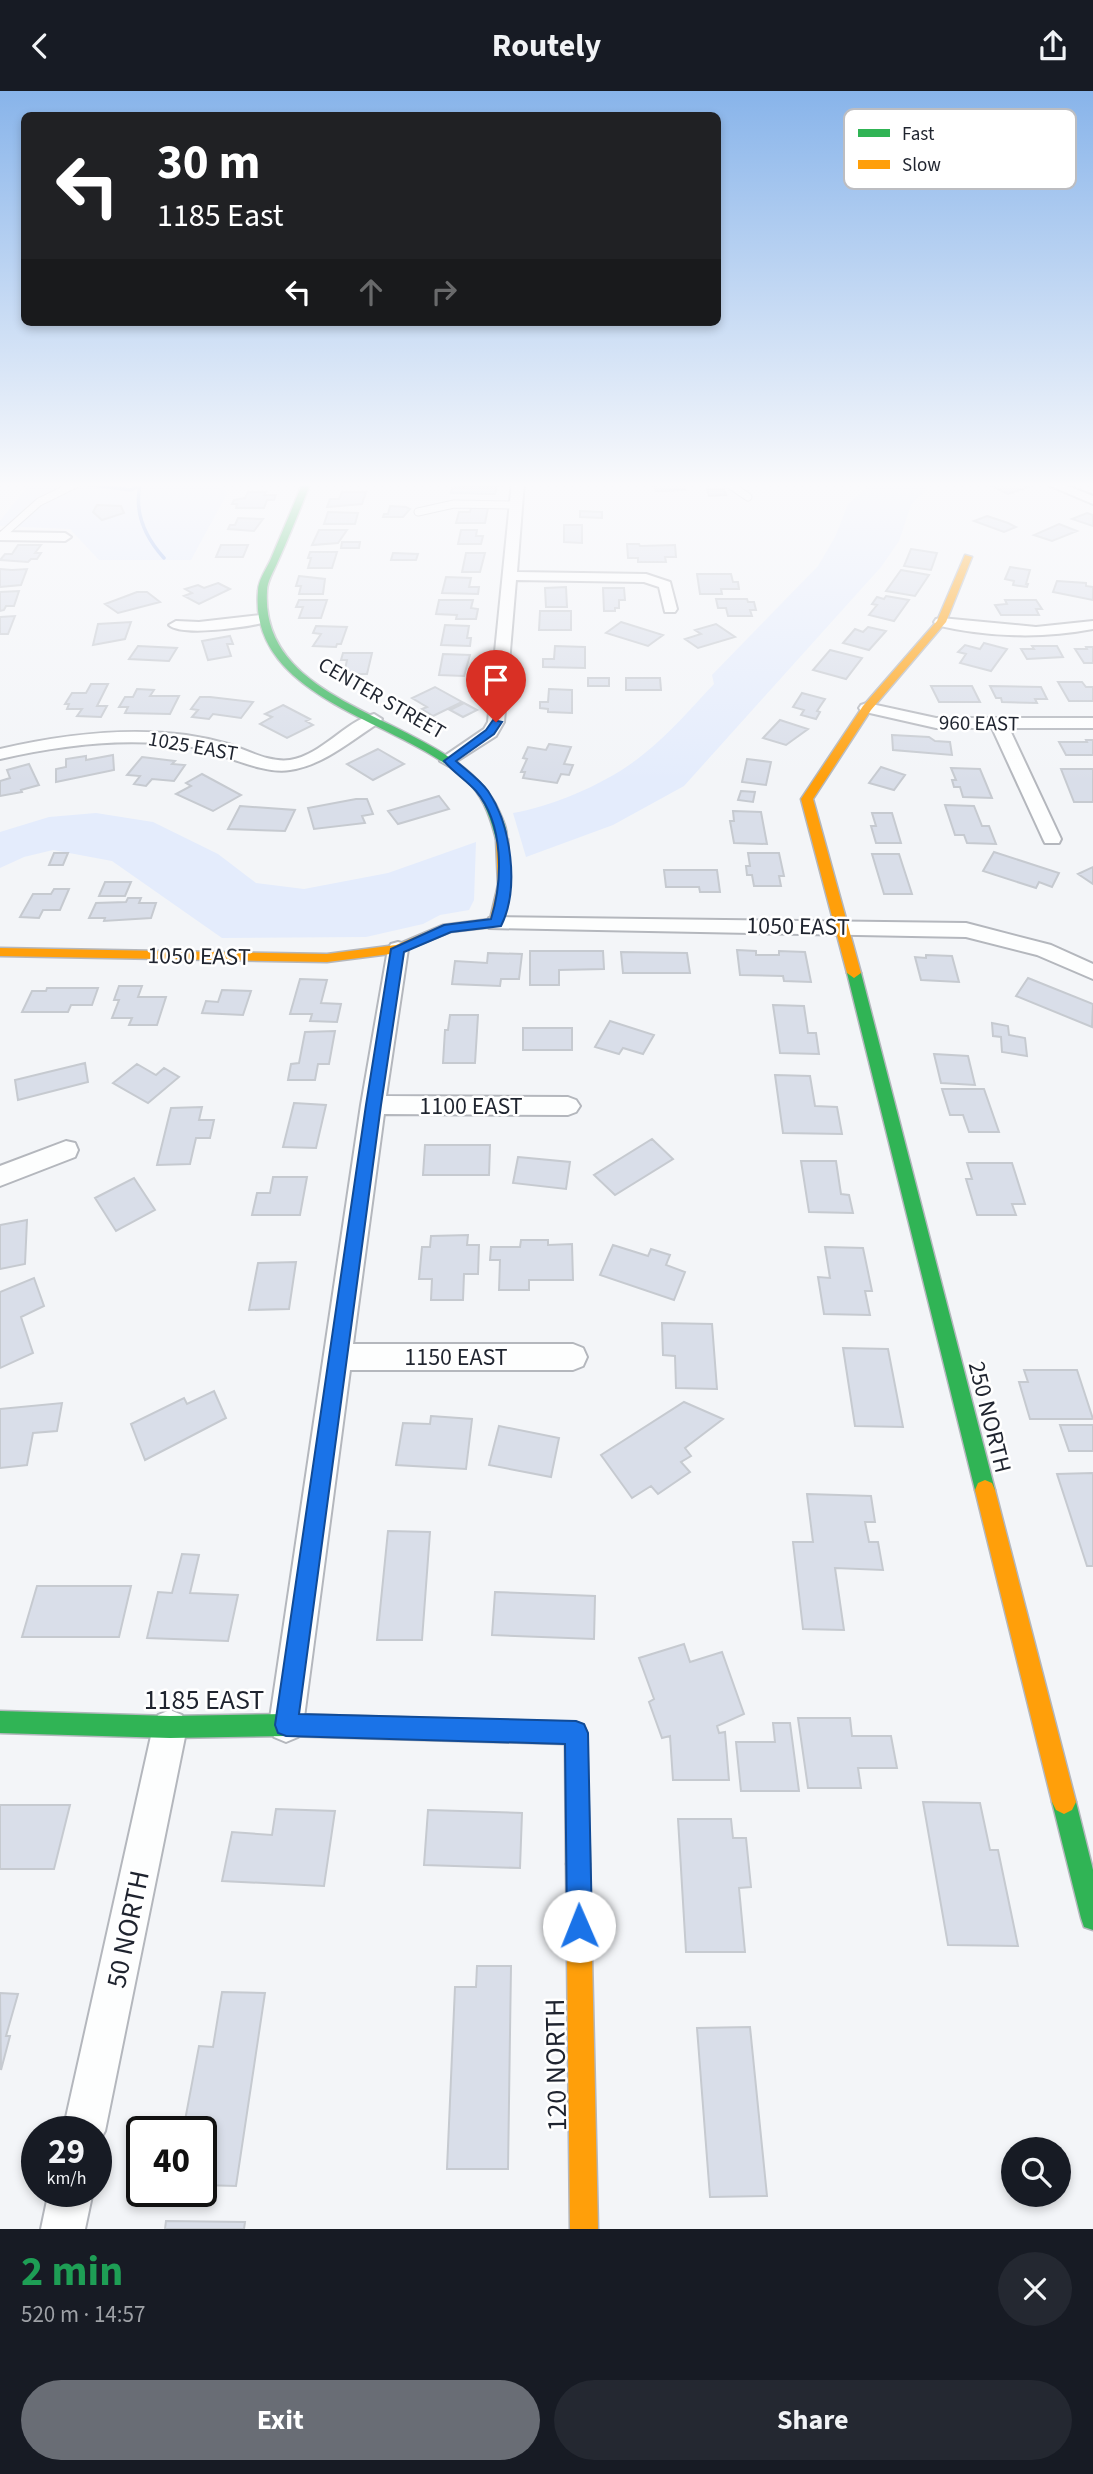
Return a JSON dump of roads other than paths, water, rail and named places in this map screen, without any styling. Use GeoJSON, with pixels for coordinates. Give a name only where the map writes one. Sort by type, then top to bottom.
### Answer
{"type":"FeatureCollection","features":[{"type":"Feature","properties":{"kind":"street","name":"CENTER STREET"},"geometry":{"type":"LineString","coordinates":[[265,582],[262,590],[261,619],[264,633],[274,651],[299,675],[325,693],[449,761],[482,791],[496,818],[505,854],[502,905],[496,923]]}},
{"type":"Feature","properties":{"kind":"street"},"geometry":{"type":"LineString","coordinates":[[449,761],[491,732],[496,722],[509,582]]}},
{"type":"Feature","properties":{"kind":"street"},"geometry":{"type":"LineString","coordinates":[[656,582],[665,585],[670,609]]}},
{"type":"Feature","properties":{"kind":"street","name":"250 NORTH"},"geometry":{"type":"LineString","coordinates":[[958,582],[941,622],[867,708],[807,799],[842,926],[1093,1918]]}},
{"type":"Feature","properties":{"kind":"street"},"geometry":{"type":"LineString","coordinates":[[176,625],[199,626],[261,619]]}},
{"type":"Feature","properties":{"kind":"street"},"geometry":{"type":"LineString","coordinates":[[941,622],[1029,631],[1068,630],[1093,625]]}},
{"type":"Feature","properties":{"kind":"street","name":"960 EAST"},"geometry":{"type":"LineString","coordinates":[[867,708],[936,723],[1093,723]]}},
{"type":"Feature","properties":{"kind":"street","name":"1025 EAST"},"geometry":{"type":"LineString","coordinates":[[0,754],[49,742],[125,735],[213,745],[286,766],[302,762],[374,719]]}},
{"type":"Feature","properties":{"kind":"street"},"geometry":{"type":"LineString","coordinates":[[998,723],[1052,839]]}},
{"type":"Feature","properties":{"kind":"street","name":"1050 EAST"},"geometry":{"type":"LineString","coordinates":[[0,952],[327,958],[398,949],[448,928],[496,923],[842,926],[966,930],[1044,950],[1093,972]]}},
{"type":"Feature","properties":{"kind":"street"},"geometry":{"type":"LineString","coordinates":[[286,1725],[373,1105],[398,949]]}},
{"type":"Feature","properties":{"kind":"street","name":"1100 EAST"},"geometry":{"type":"LineString","coordinates":[[373,1105],[568,1107]]}},
{"type":"Feature","properties":{"kind":"street"},"geometry":{"type":"LineString","coordinates":[[0,1176],[66,1150]]}},
{"type":"Feature","properties":{"kind":"street","name":"1150 EAST"},"geometry":{"type":"LineString","coordinates":[[338,1357],[573,1357]]}},
{"type":"Feature","properties":{"kind":"street","name":"1185 EAST"},"geometry":{"type":"LineString","coordinates":[[0,1722],[170,1727],[286,1725],[576,1733]]}},
{"type":"Feature","properties":{"kind":"street","name":"50 NORTH"},"geometry":{"type":"LineString","coordinates":[[87,2116],[170,1727]]}},
{"type":"Feature","properties":{"kind":"street","name":"120 NORTH"},"geometry":{"type":"LineString","coordinates":[[576,1733],[584,2229]]}},
{"type":"Feature","properties":{"kind":"street"},"geometry":{"type":"LineString","coordinates":[[63,2229],[68,2207]]}}]}
